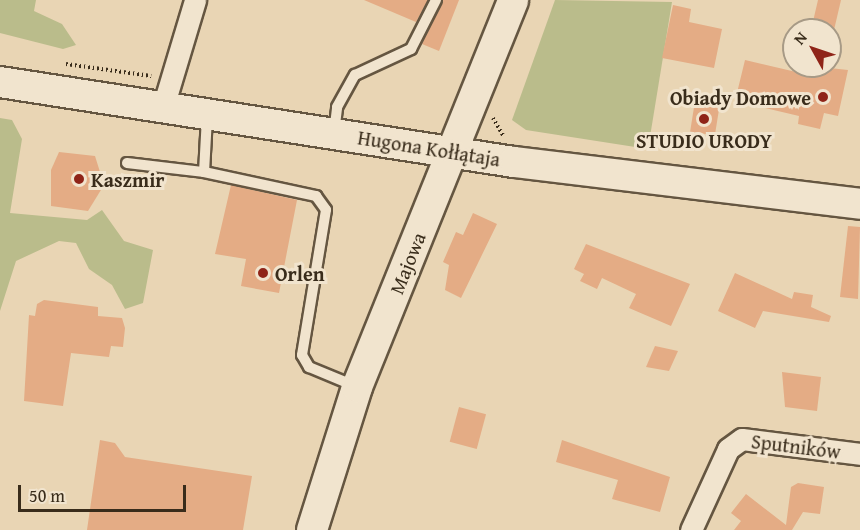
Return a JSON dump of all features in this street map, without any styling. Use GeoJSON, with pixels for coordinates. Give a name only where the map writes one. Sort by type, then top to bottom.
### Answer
{"type":"FeatureCollection","features":[{"type":"Feature","properties":{"kind":"main road","name":"Majowa"},"geometry":{"type":"LineString","coordinates":[[312,530],[357,387],[513,0]]}},
{"type":"Feature","properties":{"kind":"main road","name":"Hugona Kołłątaja"},"geometry":{"type":"LineString","coordinates":[[0,82],[453,151],[860,204]]}},
{"type":"Feature","properties":{"kind":"street"},"geometry":{"type":"LineString","coordinates":[[163,107],[195,0]]}},
{"type":"Feature","properties":{"kind":"street","name":"Sputników"},"geometry":{"type":"LineString","coordinates":[[691,530],[733,443],[752,438],[860,454]]}},
{"type":"Feature","properties":{"kind":"lane"},"geometry":{"type":"LineString","coordinates":[[334,133],[338,107],[355,75],[411,49],[436,0]]}},
{"type":"Feature","properties":{"kind":"lane"},"geometry":{"type":"LineString","coordinates":[[204,172],[207,113]]}},
{"type":"Feature","properties":{"kind":"lane"},"geometry":{"type":"LineString","coordinates":[[127,163],[204,172],[316,196],[326,210],[302,355],[309,367],[357,387]]}},
{"type":"Feature","properties":{"kind":"green space"},"geometry":{"type":"Polygon","coordinates":[[[0,0],[36,0],[34,11],[62,24],[76,45],[63,49],[0,33],[0,0]]]}},
{"type":"Feature","properties":{"kind":"green space"},"geometry":{"type":"Polygon","coordinates":[[[555,0],[672,2],[648,149],[526,130],[512,120],[555,0]]]}},
{"type":"Feature","properties":{"kind":"green space"},"geometry":{"type":"Polygon","coordinates":[[[0,118],[12,120],[22,139],[10,213],[87,220],[102,210],[124,241],[153,250],[143,303],[125,309],[112,285],[89,269],[76,243],[59,241],[16,261],[0,311],[0,118]]]}},
{"type":"Feature","properties":{"kind":"building"},"geometry":{"type":"Polygon","coordinates":[[[364,0],[428,0],[416,22],[364,0]]]}},
{"type":"Feature","properties":{"kind":"building"},"geometry":{"type":"Polygon","coordinates":[[[443,0],[459,0],[439,51],[422,44],[443,0]]]}},
{"type":"Feature","properties":{"kind":"building"},"geometry":{"type":"Polygon","coordinates":[[[818,0],[841,0],[837,18],[814,18],[818,0]]]}},
{"type":"Feature","properties":{"kind":"building"},"geometry":{"type":"Polygon","coordinates":[[[673,5],[691,9],[689,22],[722,29],[714,68],[662,58],[673,5]]]}},
{"type":"Feature","properties":{"kind":"building"},"geometry":{"type":"Polygon","coordinates":[[[745,60],[782,69],[782,78],[842,78],[842,69],[848,70],[838,116],[824,113],[820,129],[798,124],[799,116],[735,101],[745,60]]]}},
{"type":"Feature","properties":{"kind":"building"},"geometry":{"type":"Polygon","coordinates":[[[695,101],[720,105],[715,136],[690,132],[695,101]]]}},
{"type":"Feature","properties":{"kind":"building","name":"Kaszmir"},"geometry":{"type":"Polygon","coordinates":[[[59,152],[95,156],[104,185],[88,211],[51,206],[51,170],[59,152]]]}},
{"type":"Feature","properties":{"kind":"building"},"geometry":{"type":"Polygon","coordinates":[[[231,185],[297,200],[279,293],[241,286],[246,259],[215,254],[231,185]]]}},
{"type":"Feature","properties":{"kind":"building"},"geometry":{"type":"Polygon","coordinates":[[[473,213],[497,224],[461,298],[445,290],[449,265],[443,262],[456,232],[463,235],[473,213]]]}},
{"type":"Feature","properties":{"kind":"building"},"geometry":{"type":"Polygon","coordinates":[[[848,226],[860,227],[858,299],[840,297],[848,226]]]}},
{"type":"Feature","properties":{"kind":"building"},"geometry":{"type":"Polygon","coordinates":[[[586,244],[690,284],[671,326],[629,308],[636,294],[602,278],[597,289],[580,281],[584,274],[574,269],[586,244]]]}},
{"type":"Feature","properties":{"kind":"building"},"geometry":{"type":"Polygon","coordinates":[[[735,273],[792,299],[794,292],[813,295],[811,307],[831,316],[829,322],[763,311],[755,328],[718,311],[735,273]]]}},
{"type":"Feature","properties":{"kind":"building"},"geometry":{"type":"Polygon","coordinates":[[[44,300],[98,307],[98,316],[122,318],[125,328],[123,347],[111,346],[109,357],[71,353],[63,406],[24,401],[29,315],[35,316],[37,304],[44,300]]]}},
{"type":"Feature","properties":{"kind":"building"},"geometry":{"type":"Polygon","coordinates":[[[655,346],[678,351],[669,371],[646,367],[655,346]]]}},
{"type":"Feature","properties":{"kind":"building"},"geometry":{"type":"Polygon","coordinates":[[[782,372],[821,377],[817,411],[785,407],[782,372]]]}},
{"type":"Feature","properties":{"kind":"building"},"geometry":{"type":"Polygon","coordinates":[[[459,407],[486,414],[477,449],[450,442],[459,407]]]}},
{"type":"Feature","properties":{"kind":"building"},"geometry":{"type":"Polygon","coordinates":[[[100,440],[115,443],[125,457],[252,476],[243,530],[87,530],[100,440]]]}},
{"type":"Feature","properties":{"kind":"building"},"geometry":{"type":"Polygon","coordinates":[[[562,440],[670,477],[660,512],[612,499],[618,480],[556,462],[562,440]]]}},
{"type":"Feature","properties":{"kind":"building"},"geometry":{"type":"Polygon","coordinates":[[[798,483],[824,487],[820,514],[803,512],[792,530],[734,530],[741,521],[731,513],[746,494],[786,525],[791,487],[798,483]]]}},
{"type":"Feature","properties":{"kind":"place","name":"Obiady Domowe"},"geometry":{"type":"Point","coordinates":[823,97]}},
{"type":"Feature","properties":{"kind":"place","name":"STUDIO URODY"},"geometry":{"type":"Point","coordinates":[704,119]}},
{"type":"Feature","properties":{"kind":"place","name":"Kaszmir"},"geometry":{"type":"Point","coordinates":[79,179]}},
{"type":"Feature","properties":{"kind":"place","name":"Orlen"},"geometry":{"type":"Point","coordinates":[263,273]}}]}
